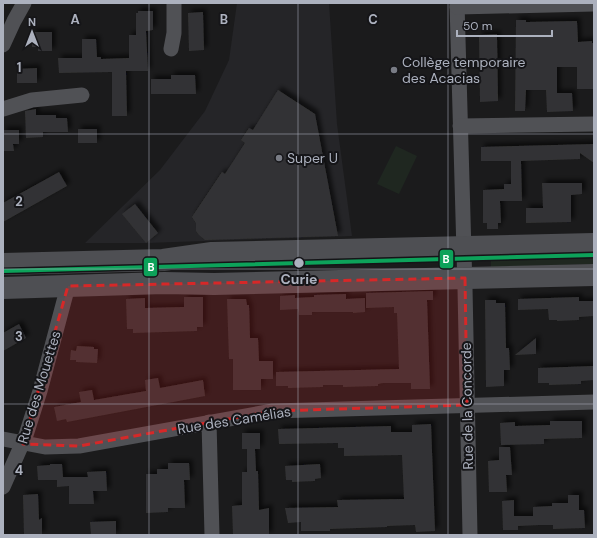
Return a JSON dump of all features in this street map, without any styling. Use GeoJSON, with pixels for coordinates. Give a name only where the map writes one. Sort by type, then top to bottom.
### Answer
{"type":"FeatureCollection","features":[{"type":"Feature","properties":{"kind":"street"},"geometry":{"type":"LineString","coordinates":[[3,45],[24,3]]}},
{"type":"Feature","properties":{"kind":"street"},"geometry":{"type":"LineString","coordinates":[[171,49],[174,33],[174,3]]}},
{"type":"Feature","properties":{"kind":"street"},"geometry":{"type":"LineString","coordinates":[[464,247],[457,5],[594,4]]}},
{"type":"Feature","properties":{"kind":"street"},"geometry":{"type":"LineString","coordinates":[[3,109],[32,100],[82,95]]}},
{"type":"Feature","properties":{"kind":"street"},"geometry":{"type":"LineString","coordinates":[[460,126],[594,124]]}},
{"type":"Feature","properties":{"kind":"street"},"geometry":{"type":"LineString","coordinates":[[3,264],[163,260],[212,253],[594,244]]}},
{"type":"Feature","properties":{"kind":"street","name":"Rue de la Concorde"},"geometry":{"type":"LineString","coordinates":[[464,247],[470,535]]}},
{"type":"Feature","properties":{"kind":"street"},"geometry":{"type":"LineString","coordinates":[[3,288],[164,283],[214,284],[594,275]]}},
{"type":"Feature","properties":{"kind":"street","name":"Rue des Mouettes"},"geometry":{"type":"LineString","coordinates":[[3,487],[23,444],[40,391],[68,286]]}},
{"type":"Feature","properties":{"kind":"street","name":"Rue des Camélias"},"geometry":{"type":"LineString","coordinates":[[3,439],[45,447],[79,446],[273,410],[594,402]]}},
{"type":"Feature","properties":{"kind":"street"},"geometry":{"type":"LineString","coordinates":[[209,422],[212,535]]}},
{"type":"Feature","properties":{"kind":"highlighted area"},"geometry":{"type":"Polygon","coordinates":[[[465,278],[467,405],[273,411],[79,446],[23,444],[68,286],[465,278]]]}},
{"type":"Feature","properties":{"kind":"shaded area"},"geometry":{"type":"Polygon","coordinates":[[[237,3],[329,3],[337,124],[352,236],[146,243],[85,243],[160,170],[205,111],[229,60],[237,3]]]}},
{"type":"Feature","properties":{"kind":"shaded area"},"geometry":{"type":"Polygon","coordinates":[[[396,146],[417,156],[399,194],[377,184],[396,146]]]}},
{"type":"Feature","properties":{"kind":"shaded area"},"geometry":{"type":"Polygon","coordinates":[[[594,252],[594,264],[491,267],[491,255],[594,252]]]}},
{"type":"Feature","properties":{"kind":"building"},"geometry":{"type":"Polygon","coordinates":[[[138,11],[153,11],[153,30],[146,31],[148,71],[126,71],[127,116],[112,116],[112,72],[59,73],[58,58],[82,58],[82,39],[96,39],[97,57],[101,57],[101,59],[129,58],[129,35],[136,35],[136,13],[138,13],[138,11]]]}},
{"type":"Feature","properties":{"kind":"building"},"geometry":{"type":"Polygon","coordinates":[[[203,12],[204,50],[189,51],[188,13],[203,12]]]}},
{"type":"Feature","properties":{"kind":"building"},"geometry":{"type":"Polygon","coordinates":[[[516,20],[526,20],[526,22],[577,21],[578,42],[592,41],[592,43],[594,43],[594,89],[577,89],[577,67],[557,67],[557,93],[572,93],[573,111],[547,112],[546,90],[526,90],[525,111],[515,111],[516,20]]]}},
{"type":"Feature","properties":{"kind":"building"},"geometry":{"type":"Polygon","coordinates":[[[32,32],[52,32],[52,51],[38,51],[38,47],[32,47],[32,32]]]}},
{"type":"Feature","properties":{"kind":"building"},"geometry":{"type":"Polygon","coordinates":[[[497,34],[498,101],[480,102],[479,35],[497,34]]]}},
{"type":"Feature","properties":{"kind":"building"},"geometry":{"type":"Polygon","coordinates":[[[37,68],[37,83],[17,83],[17,69],[37,68]]]}},
{"type":"Feature","properties":{"kind":"building"},"geometry":{"type":"Polygon","coordinates":[[[171,75],[195,75],[196,94],[151,94],[151,79],[171,79],[171,75]]]}},
{"type":"Feature","properties":{"kind":"building","name":"Super U"},"geometry":{"type":"Polygon","coordinates":[[[278,90],[315,114],[338,236],[205,240],[196,231],[196,223],[192,217],[222,172],[225,174],[245,143],[241,140],[249,128],[253,130],[278,90]]]}},
{"type":"Feature","properties":{"kind":"building"},"geometry":{"type":"Polygon","coordinates":[[[36,109],[36,115],[56,115],[56,118],[67,118],[68,132],[43,132],[43,137],[26,138],[25,111],[36,109]]]}},
{"type":"Feature","properties":{"kind":"building"},"geometry":{"type":"Polygon","coordinates":[[[78,129],[97,129],[97,143],[78,143],[78,129]]]}},
{"type":"Feature","properties":{"kind":"building"},"geometry":{"type":"Polygon","coordinates":[[[3,130],[19,130],[19,144],[13,144],[14,151],[3,151],[3,130]]]}},
{"type":"Feature","properties":{"kind":"building"},"geometry":{"type":"Polygon","coordinates":[[[594,144],[594,163],[580,153],[580,159],[521,161],[522,201],[500,201],[501,223],[498,223],[498,229],[487,229],[487,223],[483,223],[483,190],[504,189],[504,184],[511,184],[511,161],[481,161],[481,147],[594,144]]]}},
{"type":"Feature","properties":{"kind":"building"},"geometry":{"type":"Polygon","coordinates":[[[59,172],[67,186],[3,222],[3,203],[59,172]]]}},
{"type":"Feature","properties":{"kind":"building"},"geometry":{"type":"Polygon","coordinates":[[[542,183],[582,183],[582,194],[571,195],[571,222],[526,223],[526,208],[543,208],[542,183]]]}},
{"type":"Feature","properties":{"kind":"building"},"geometry":{"type":"Polygon","coordinates":[[[135,204],[158,233],[146,243],[122,214],[135,204]]]}},
{"type":"Feature","properties":{"kind":"building"},"geometry":{"type":"Polygon","coordinates":[[[433,291],[433,300],[427,300],[430,389],[411,389],[411,383],[383,383],[378,384],[378,386],[343,387],[343,385],[288,388],[288,386],[276,386],[276,372],[399,369],[397,313],[394,313],[394,307],[366,308],[366,293],[433,291]]]}},
{"type":"Feature","properties":{"kind":"building"},"geometry":{"type":"Polygon","coordinates":[[[346,294],[346,299],[365,298],[365,312],[312,312],[312,315],[299,315],[298,309],[280,310],[280,296],[295,295],[295,298],[314,297],[314,295],[346,294]]]}},
{"type":"Feature","properties":{"kind":"building"},"geometry":{"type":"Polygon","coordinates":[[[184,297],[203,297],[203,327],[197,327],[197,331],[133,333],[133,329],[127,329],[126,299],[145,298],[145,308],[184,307],[184,297]]]}},
{"type":"Feature","properties":{"kind":"building"},"geometry":{"type":"Polygon","coordinates":[[[579,297],[579,301],[594,301],[594,316],[579,317],[579,320],[557,321],[549,320],[548,309],[518,310],[518,299],[579,297]]]}},
{"type":"Feature","properties":{"kind":"building"},"geometry":{"type":"Polygon","coordinates":[[[227,299],[246,299],[247,305],[249,305],[250,338],[258,338],[259,361],[273,361],[273,379],[261,379],[261,390],[233,390],[233,359],[229,359],[227,299]]]}},
{"type":"Feature","properties":{"kind":"building"},"geometry":{"type":"Polygon","coordinates":[[[485,300],[496,300],[496,303],[505,303],[506,348],[509,348],[510,370],[504,370],[504,386],[486,387],[485,300]]]}},
{"type":"Feature","properties":{"kind":"building"},"geometry":{"type":"Polygon","coordinates":[[[19,324],[26,338],[3,351],[3,333],[19,324]]]}},
{"type":"Feature","properties":{"kind":"building"},"geometry":{"type":"Polygon","coordinates":[[[536,338],[536,354],[515,355],[536,338]]]}},
{"type":"Feature","properties":{"kind":"building"},"geometry":{"type":"Polygon","coordinates":[[[77,346],[94,347],[94,349],[98,349],[97,363],[76,362],[76,360],[70,360],[71,350],[76,351],[77,346]]]}},
{"type":"Feature","properties":{"kind":"building"},"geometry":{"type":"Polygon","coordinates":[[[593,366],[594,380],[581,381],[581,384],[549,385],[549,383],[538,383],[538,368],[593,366]]]}},
{"type":"Feature","properties":{"kind":"building"},"geometry":{"type":"Polygon","coordinates":[[[158,378],[160,388],[203,380],[205,396],[67,422],[66,419],[57,421],[54,407],[81,402],[79,392],[92,390],[94,400],[146,391],[145,380],[158,378]]]}},
{"type":"Feature","properties":{"kind":"building"},"geometry":{"type":"Polygon","coordinates":[[[550,421],[582,421],[582,438],[544,439],[544,444],[501,445],[500,423],[515,422],[515,426],[550,425],[550,421]]]}},
{"type":"Feature","properties":{"kind":"building"},"geometry":{"type":"Polygon","coordinates":[[[431,424],[435,531],[416,532],[415,525],[330,529],[330,531],[301,531],[301,522],[288,523],[285,508],[338,507],[337,500],[404,499],[402,455],[344,456],[344,448],[338,448],[338,443],[279,444],[278,429],[391,426],[391,432],[412,432],[412,425],[431,424]]]}},
{"type":"Feature","properties":{"kind":"building"},"geometry":{"type":"Polygon","coordinates":[[[242,433],[260,433],[260,449],[255,449],[256,471],[258,471],[259,510],[269,508],[269,535],[233,535],[232,506],[242,505],[242,472],[247,472],[247,449],[242,449],[242,433]]]}},
{"type":"Feature","properties":{"kind":"building"},"geometry":{"type":"Polygon","coordinates":[[[499,447],[510,447],[512,475],[506,475],[507,492],[489,492],[488,461],[499,460],[499,447]]]}},
{"type":"Feature","properties":{"kind":"building"},"geometry":{"type":"Polygon","coordinates":[[[168,463],[189,463],[190,480],[184,480],[185,508],[168,508],[168,512],[146,513],[146,474],[157,474],[157,469],[168,469],[168,463]]]}},
{"type":"Feature","properties":{"kind":"building"},"geometry":{"type":"Polygon","coordinates":[[[62,464],[63,477],[88,477],[87,472],[106,471],[107,491],[93,491],[94,504],[69,504],[69,486],[57,487],[57,480],[38,480],[37,466],[62,464]]]}},
{"type":"Feature","properties":{"kind":"building"},"geometry":{"type":"Polygon","coordinates":[[[320,464],[321,478],[315,479],[315,481],[292,482],[292,480],[286,480],[285,466],[320,464]]]}},
{"type":"Feature","properties":{"kind":"building"},"geometry":{"type":"Polygon","coordinates":[[[38,494],[39,520],[42,518],[42,535],[24,535],[23,495],[38,494]]]}},
{"type":"Feature","properties":{"kind":"building"},"geometry":{"type":"Polygon","coordinates":[[[568,495],[579,495],[579,510],[584,510],[585,528],[553,529],[553,525],[540,525],[518,526],[518,530],[503,530],[502,501],[514,500],[514,516],[533,516],[533,507],[552,506],[552,503],[568,503],[568,495]]]}},
{"type":"Feature","properties":{"kind":"building"},"geometry":{"type":"Polygon","coordinates":[[[116,521],[116,535],[91,535],[90,522],[116,521]]]}},
{"type":"Feature","properties":{"kind":"transit line","name":"B"},"geometry":{"type":"LineString","coordinates":[[3,271],[594,255]]}},
{"type":"Feature","properties":{"kind":"place","name":"Collège temporaire des Acacias"},"geometry":{"type":"Point","coordinates":[394,70]}},
{"type":"Feature","properties":{"kind":"place","name":"Super U"},"geometry":{"type":"Point","coordinates":[279,158]}},
{"type":"Feature","properties":{"kind":"place","name":"Curie"},"geometry":{"type":"Point","coordinates":[299,263]}}]}
